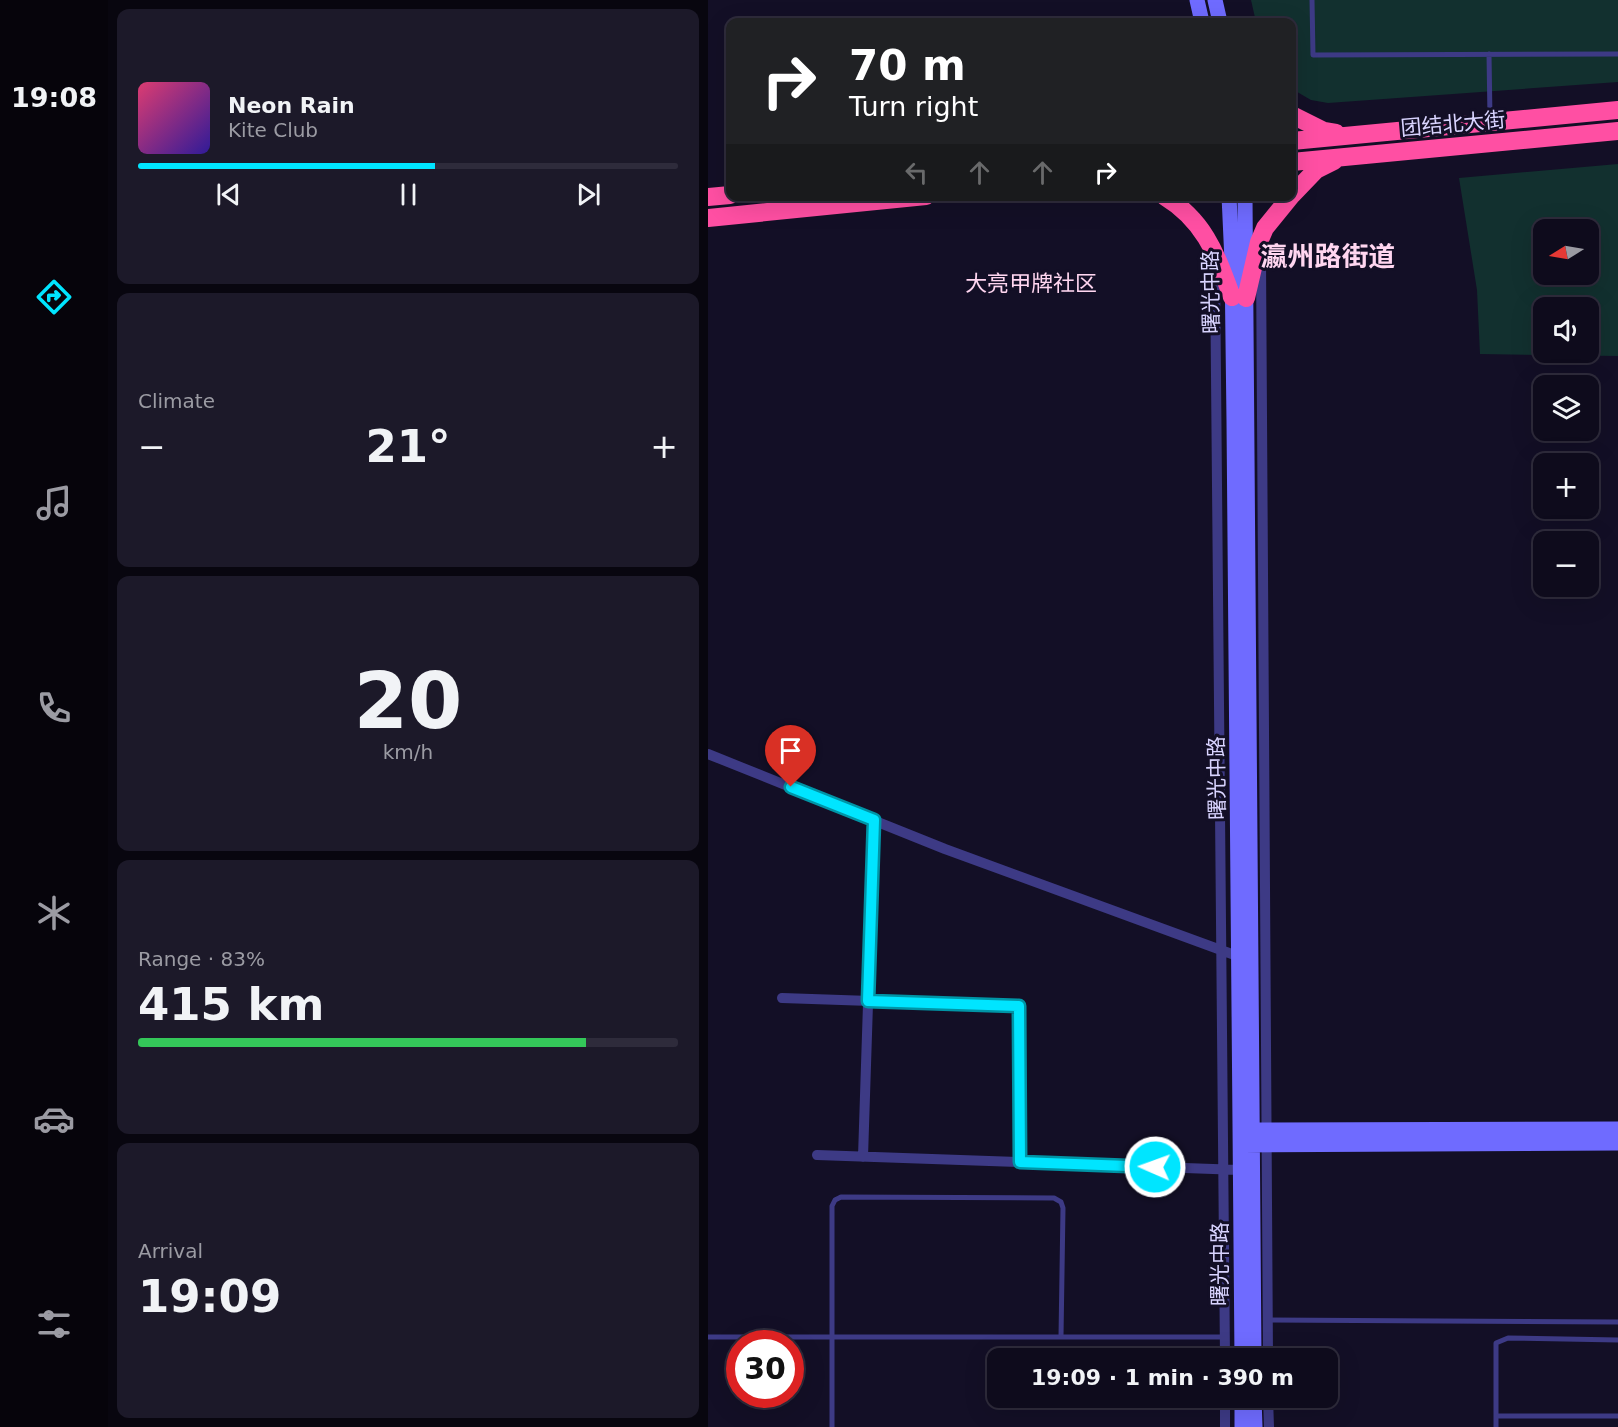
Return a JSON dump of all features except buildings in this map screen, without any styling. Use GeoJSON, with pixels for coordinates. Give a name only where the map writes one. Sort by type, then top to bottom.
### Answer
{"type":"FeatureCollection","features":[{"type":"Feature","properties":{"kind":"highway","name":"团结北大街"},"geometry":{"type":"LineString","coordinates":[[1296,141],[1618,110]]}},
{"type":"Feature","properties":{"kind":"highway"},"geometry":{"type":"LineString","coordinates":[[1296,117],[1324,131],[1352,135]]}},
{"type":"Feature","properties":{"kind":"highway","name":"团结北大街"},"geometry":{"type":"LineString","coordinates":[[1296,162],[1618,131]]}},
{"type":"Feature","properties":{"kind":"highway"},"geometry":{"type":"LineString","coordinates":[[1296,191],[1316,170],[1329,163],[1359,155]]}},
{"type":"Feature","properties":{"kind":"highway"},"geometry":{"type":"LineString","coordinates":[[708,197],[726,195]]}},
{"type":"Feature","properties":{"kind":"highway"},"geometry":{"type":"LineString","coordinates":[[708,218],[876,201]]}},
{"type":"Feature","properties":{"kind":"highway"},"geometry":{"type":"LineString","coordinates":[[1171,201],[1187,212],[1199,226],[1239,297]]}},
{"type":"Feature","properties":{"kind":"highway"},"geometry":{"type":"LineString","coordinates":[[1239,297],[1261,238],[1269,222],[1287,201]]}},
{"type":"Feature","properties":{"kind":"main road"},"geometry":{"type":"LineString","coordinates":[[1197,0],[1201,18]]}},
{"type":"Feature","properties":{"kind":"main road"},"geometry":{"type":"LineString","coordinates":[[1215,0],[1219,18]]}},
{"type":"Feature","properties":{"kind":"main road","name":"曙光中路"},"geometry":{"type":"LineString","coordinates":[[1229,201],[1239,297],[1253,1137],[1261,1320],[1256,1348]]}},
{"type":"Feature","properties":{"kind":"main road","name":"曙光中路"},"geometry":{"type":"LineString","coordinates":[[1242,1348],[1241,1170],[1253,1137],[1240,957],[1239,297],[1245,201]]}},
{"type":"Feature","properties":{"kind":"main road"},"geometry":{"type":"LineString","coordinates":[[1253,1137],[1618,1129]]}},
{"type":"Feature","properties":{"kind":"main road"},"geometry":{"type":"LineString","coordinates":[[1253,1137],[1618,1143]]}},
{"type":"Feature","properties":{"kind":"main road"},"geometry":{"type":"LineString","coordinates":[[1242,1408],[1242,1427]]}},
{"type":"Feature","properties":{"kind":"main road"},"geometry":{"type":"LineString","coordinates":[[1254,1408],[1255,1427]]}},
{"type":"Feature","properties":{"kind":"street"},"geometry":{"type":"LineString","coordinates":[[1253,1137],[1261,238]]}},
{"type":"Feature","properties":{"kind":"street"},"geometry":{"type":"LineString","coordinates":[[1215,257],[1225,1348]]}},
{"type":"Feature","properties":{"kind":"street"},"geometry":{"type":"LineString","coordinates":[[708,754],[945,849],[1240,957]]}},
{"type":"Feature","properties":{"kind":"street"},"geometry":{"type":"LineString","coordinates":[[863,1157],[874,820]]}},
{"type":"Feature","properties":{"kind":"street"},"geometry":{"type":"LineString","coordinates":[[782,998],[1019,1006],[1020,1162]]}},
{"type":"Feature","properties":{"kind":"street"},"geometry":{"type":"LineString","coordinates":[[817,1155],[1241,1170]]}},
{"type":"Feature","properties":{"kind":"street"},"geometry":{"type":"LineString","coordinates":[[1261,1320],[1266,1348]]}},
{"type":"Feature","properties":{"kind":"street"},"geometry":{"type":"LineString","coordinates":[[1225,1408],[1225,1427]]}},
{"type":"Feature","properties":{"kind":"street"},"geometry":{"type":"LineString","coordinates":[[1268,1408],[1269,1427]]}},
{"type":"Feature","properties":{"kind":"lane"},"geometry":{"type":"LineString","coordinates":[[1312,0],[1313,55],[1618,54]]}},
{"type":"Feature","properties":{"kind":"lane"},"geometry":{"type":"LineString","coordinates":[[1489,54],[1490,122]]}},
{"type":"Feature","properties":{"kind":"lane"},"geometry":{"type":"LineString","coordinates":[[832,1427],[832,1206],[835,1200],[851,1196],[1054,1198],[1061,1202],[1061,1337]]}},
{"type":"Feature","properties":{"kind":"lane"},"geometry":{"type":"LineString","coordinates":[[1261,1320],[1618,1322]]}},
{"type":"Feature","properties":{"kind":"lane"},"geometry":{"type":"LineString","coordinates":[[708,1336],[1225,1337]]}},
{"type":"Feature","properties":{"kind":"lane"},"geometry":{"type":"LineString","coordinates":[[1496,1427],[1496,1343],[1499,1340],[1508,1338],[1618,1340]]}},
{"type":"Feature","properties":{"kind":"lane"},"geometry":{"type":"LineString","coordinates":[[1496,1416],[1618,1416]]}},
{"type":"Feature","properties":{"kind":"green space"},"geometry":{"type":"Polygon","coordinates":[[[1251,0],[1618,0],[1618,82],[1328,103],[1311,100],[1296,91],[1296,18],[1255,18],[1251,0]]]}},
{"type":"Feature","properties":{"kind":"green space"},"geometry":{"type":"Polygon","coordinates":[[[1618,164],[1618,356],[1599,356],[1599,297],[1533,297],[1533,355],[1480,354],[1477,290],[1459,178],[1618,164]]]}},
{"type":"Feature","properties":{"kind":"district","name":"瀛州路街道"},"geometry":{"type":"Point","coordinates":[1328,256]}},
{"type":"Feature","properties":{"kind":"district","name":"大亮甲牌社区"},"geometry":{"type":"Point","coordinates":[1031,283]}},
{"type":"Feature","properties":{"kind":"route"},"geometry":{"type":"LineString","coordinates":[[791,787],[874,820],[868,1001],[1019,1006],[1020,1162],[1155,1167]]}}]}
